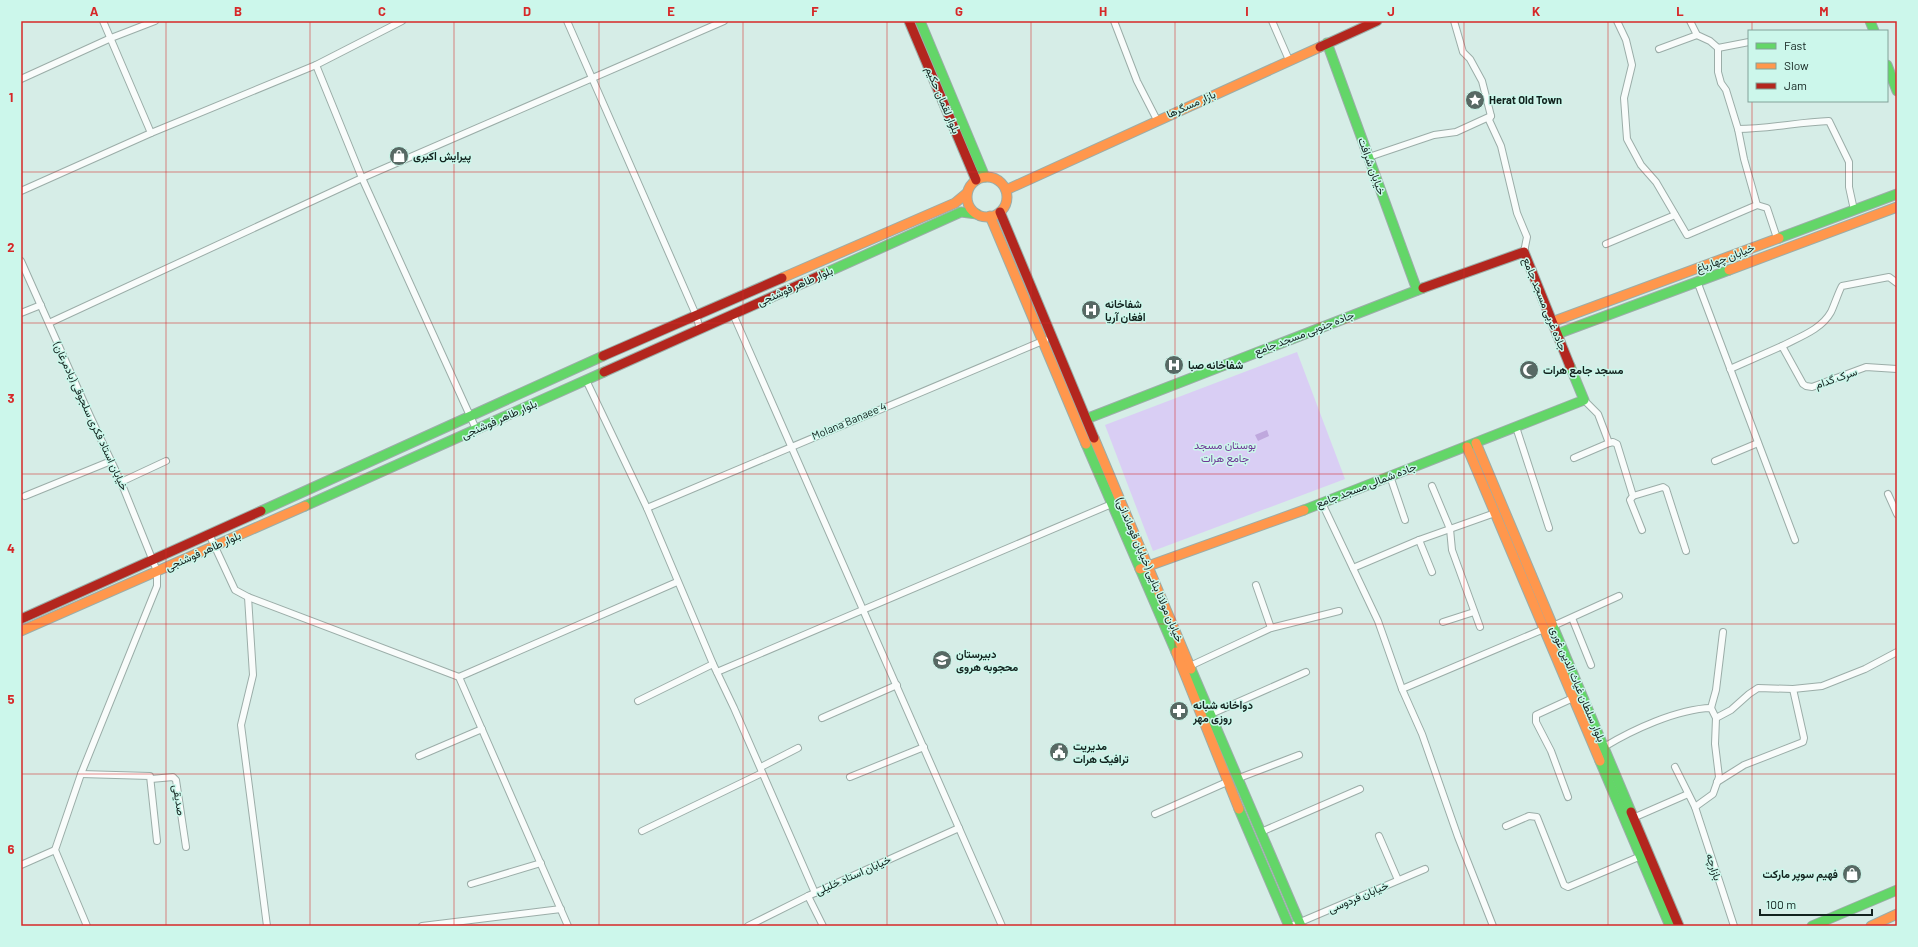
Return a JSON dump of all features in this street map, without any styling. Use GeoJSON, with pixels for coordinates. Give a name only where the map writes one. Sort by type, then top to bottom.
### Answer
{"type":"FeatureCollection","features":[{"type":"Feature","properties":{"kind":"main road","name":"بلوار لقمان حکیم"},"geometry":{"type":"LineString","coordinates":[[909,21],[981,178]]}},
{"type":"Feature","properties":{"kind":"main road","name":"بلوار لقمان حکیم"},"geometry":{"type":"LineString","coordinates":[[920,21],[981,178]]}},
{"type":"Feature","properties":{"kind":"main road","name":"بازار مسگرها"},"geometry":{"type":"LineString","coordinates":[[1006,190],[1377,21]]}},
{"type":"Feature","properties":{"kind":"main road","name":"خیابان شرافت"},"geometry":{"type":"LineString","coordinates":[[1327,43],[1417,290]]}},
{"type":"Feature","properties":{"kind":"main road"},"geometry":{"type":"LineString","coordinates":[[1888,68],[1897,91]]}},
{"type":"Feature","properties":{"kind":"main road"},"geometry":{"type":"LineString","coordinates":[[981,178],[998,180],[1006,190],[1006,202],[1000,212],[990,216],[977,214],[968,203],[969,188],[981,178]]}},
{"type":"Feature","properties":{"kind":"main road","name":"بلوار طاهر فوشنجی"},"geometry":{"type":"LineString","coordinates":[[21,619],[469,416],[696,315],[955,203],[968,193]]}},
{"type":"Feature","properties":{"kind":"main road","name":"خیابان چهارباغ"},"geometry":{"type":"LineString","coordinates":[[1552,322],[1897,194]]}},
{"type":"Feature","properties":{"kind":"main road","name":"خیابان چهارباغ"},"geometry":{"type":"LineString","coordinates":[[1557,334],[1897,207]]}},
{"type":"Feature","properties":{"kind":"main road","name":"بلوار طاهر فوشنجی"},"geometry":{"type":"LineString","coordinates":[[21,630],[215,546],[961,212],[977,214]]}},
{"type":"Feature","properties":{"kind":"main road","name":"خیابان مولانا بنایی (خیابان قوماندانی)"},"geometry":{"type":"LineString","coordinates":[[1000,212],[1121,502],[1144,567],[1227,782],[1290,926]]}},
{"type":"Feature","properties":{"kind":"main road","name":"خیابان مولانا بنایی (خیابان قوماندانی)"},"geometry":{"type":"LineString","coordinates":[[990,216],[1111,504],[1144,567],[1190,666],[1301,924]]}},
{"type":"Feature","properties":{"kind":"main road","name":"جاده جنوبی مسجد جامع"},"geometry":{"type":"LineString","coordinates":[[1086,419],[1417,290],[1524,252]]}},
{"type":"Feature","properties":{"kind":"main road","name":"جاده غربی مسجد جامع"},"geometry":{"type":"LineString","coordinates":[[1524,252],[1584,400]]}},
{"type":"Feature","properties":{"kind":"main road","name":"جاده شمالی مسجد جامع"},"geometry":{"type":"LineString","coordinates":[[1144,567],[1322,503],[1584,400]]}},
{"type":"Feature","properties":{"kind":"main road","name":"بلوار سلطان غیاث الدین غوری"},"geometry":{"type":"LineString","coordinates":[[1476,443],[1679,926]]}},
{"type":"Feature","properties":{"kind":"main road"},"geometry":{"type":"LineString","coordinates":[[1467,447],[1670,926]]}},
{"type":"Feature","properties":{"kind":"main road"},"geometry":{"type":"LineString","coordinates":[[1812,926],[1897,890]]}},
{"type":"Feature","properties":{"kind":"main road"},"geometry":{"type":"LineString","coordinates":[[1871,926],[1897,914]]}},
{"type":"Feature","properties":{"kind":"street"},"geometry":{"type":"LineString","coordinates":[[103,21],[112,38],[150,134]]}},
{"type":"Feature","properties":{"kind":"street"},"geometry":{"type":"LineString","coordinates":[[21,79],[112,38],[155,21]]}},
{"type":"Feature","properties":{"kind":"street"},"geometry":{"type":"LineString","coordinates":[[21,191],[150,134],[316,65],[402,21]]}},
{"type":"Feature","properties":{"kind":"street"},"geometry":{"type":"LineString","coordinates":[[567,21],[696,315],[700,329]]}},
{"type":"Feature","properties":{"kind":"street"},"geometry":{"type":"LineString","coordinates":[[49,324],[362,178],[724,21]]}},
{"type":"Feature","properties":{"kind":"street"},"geometry":{"type":"LineString","coordinates":[[1114,21],[1137,81],[1157,120]]}},
{"type":"Feature","properties":{"kind":"street"},"geometry":{"type":"LineString","coordinates":[[1272,21],[1289,60]]}},
{"type":"Feature","properties":{"kind":"street"},"geometry":{"type":"LineString","coordinates":[[1454,21],[1463,52],[1470,59],[1482,81],[1491,116],[1490,120],[1501,146],[1517,213],[1527,237],[1524,252]]}},
{"type":"Feature","properties":{"kind":"street"},"geometry":{"type":"LineString","coordinates":[[1617,21],[1626,40],[1632,65],[1624,98],[1627,139],[1641,165],[1656,182],[1687,235],[1757,205],[1768,208],[1777,238]]}},
{"type":"Feature","properties":{"kind":"street"},"geometry":{"type":"LineString","coordinates":[[1690,21],[1698,35],[1710,41],[1718,48],[1718,72],[1721,83],[1726,90],[1738,130],[1744,159],[1757,205]]}},
{"type":"Feature","properties":{"kind":"street"},"geometry":{"type":"LineString","coordinates":[[1660,49],[1698,35]]}},
{"type":"Feature","properties":{"kind":"street"},"geometry":{"type":"LineString","coordinates":[[1718,48],[1748,42]]}},
{"type":"Feature","properties":{"kind":"street"},"geometry":{"type":"LineString","coordinates":[[316,65],[362,178],[476,429]]}},
{"type":"Feature","properties":{"kind":"street"},"geometry":{"type":"LineString","coordinates":[[1369,157],[1434,135],[1456,132],[1491,116]]}},
{"type":"Feature","properties":{"kind":"street"},"geometry":{"type":"LineString","coordinates":[[1738,130],[1829,121],[1849,162],[1849,187],[1854,210]]}},
{"type":"Feature","properties":{"kind":"street"},"geometry":{"type":"LineString","coordinates":[[1606,244],[1675,215]]}},
{"type":"Feature","properties":{"kind":"street","name":"خیابان استاد فکری سلجوقی (بادمرغان)"},"geometry":{"type":"LineString","coordinates":[[21,262],[121,482],[154,560],[157,571]]}},
{"type":"Feature","properties":{"kind":"street"},"geometry":{"type":"LineString","coordinates":[[1730,369],[1782,346],[1819,326],[1830,314],[1838,298],[1840,287],[1889,276],[1897,283]]}},
{"type":"Feature","properties":{"kind":"street"},"geometry":{"type":"LineString","coordinates":[[1697,281],[1795,540]]}},
{"type":"Feature","properties":{"kind":"street"},"geometry":{"type":"LineString","coordinates":[[21,313],[41,305]]}},
{"type":"Feature","properties":{"kind":"street"},"geometry":{"type":"LineString","coordinates":[[733,314],[792,445],[1002,926]]}},
{"type":"Feature","properties":{"kind":"street","name":"Molana Banaee 4"},"geometry":{"type":"LineString","coordinates":[[647,508],[792,445],[1052,337]]}},
{"type":"Feature","properties":{"kind":"street","name":"سرک گدام"},"geometry":{"type":"LineString","coordinates":[[1782,346],[1803,384],[1806,386],[1812,387],[1866,367],[1897,369]]}},
{"type":"Feature","properties":{"kind":"street"},"geometry":{"type":"LineString","coordinates":[[586,380],[647,508],[677,582],[815,893]]}},
{"type":"Feature","properties":{"kind":"street"},"geometry":{"type":"LineString","coordinates":[[1584,400],[1598,414],[1609,444]]}},
{"type":"Feature","properties":{"kind":"street"},"geometry":{"type":"LineString","coordinates":[[1516,427],[1549,528]]}},
{"type":"Feature","properties":{"kind":"street"},"geometry":{"type":"LineString","coordinates":[[1574,458],[1613,442],[1617,444],[1633,496],[1630,500],[1642,530]]}},
{"type":"Feature","properties":{"kind":"street"},"geometry":{"type":"LineString","coordinates":[[1715,461],[1758,443]]}},
{"type":"Feature","properties":{"kind":"street"},"geometry":{"type":"LineString","coordinates":[[25,496],[111,460]]}},
{"type":"Feature","properties":{"kind":"street"},"geometry":{"type":"LineString","coordinates":[[121,482],[166,461]]}},
{"type":"Feature","properties":{"kind":"street"},"geometry":{"type":"LineString","coordinates":[[1390,476],[1405,520]]}},
{"type":"Feature","properties":{"kind":"street"},"geometry":{"type":"LineString","coordinates":[[1432,486],[1450,529],[1452,550],[1480,627]]}},
{"type":"Feature","properties":{"kind":"street"},"geometry":{"type":"LineString","coordinates":[[1633,496],[1663,487],[1666,489],[1686,551]]}},
{"type":"Feature","properties":{"kind":"street"},"geometry":{"type":"LineString","coordinates":[[1888,494],[1897,514]]}},
{"type":"Feature","properties":{"kind":"street"},"geometry":{"type":"LineString","coordinates":[[717,672],[864,611],[1111,504],[1121,502]]}},
{"type":"Feature","properties":{"kind":"street"},"geometry":{"type":"LineString","coordinates":[[1322,503],[1378,621],[1402,689],[1422,734],[1458,837],[1493,926]]}},
{"type":"Feature","properties":{"kind":"street"},"geometry":{"type":"LineString","coordinates":[[1353,568],[1419,540],[1495,513]]}},
{"type":"Feature","properties":{"kind":"street"},"geometry":{"type":"LineString","coordinates":[[209,534],[235,590],[248,597],[459,677],[677,582]]}},
{"type":"Feature","properties":{"kind":"street"},"geometry":{"type":"LineString","coordinates":[[1419,540],[1432,572]]}},
{"type":"Feature","properties":{"kind":"street"},"geometry":{"type":"LineString","coordinates":[[87,926],[55,850],[81,774],[157,586],[157,571]]}},
{"type":"Feature","properties":{"kind":"street"},"geometry":{"type":"LineString","coordinates":[[1256,585],[1271,628]]}},
{"type":"Feature","properties":{"kind":"street"},"geometry":{"type":"LineString","coordinates":[[1553,626],[1619,596]]}},
{"type":"Feature","properties":{"kind":"street"},"geometry":{"type":"LineString","coordinates":[[248,597],[253,675],[241,725],[267,926]]}},
{"type":"Feature","properties":{"kind":"street"},"geometry":{"type":"LineString","coordinates":[[1190,666],[1271,628],[1339,611]]}},
{"type":"Feature","properties":{"kind":"street"},"geometry":{"type":"LineString","coordinates":[[1443,622],[1474,612]]}},
{"type":"Feature","properties":{"kind":"street"},"geometry":{"type":"LineString","coordinates":[[1572,618],[1591,666]]}},
{"type":"Feature","properties":{"kind":"street"},"geometry":{"type":"LineString","coordinates":[[1402,689],[1544,629]]}},
{"type":"Feature","properties":{"kind":"street"},"geometry":{"type":"LineString","coordinates":[[1695,807],[1713,794],[1719,777],[1715,744],[1716,718],[1711,708],[1716,690],[1723,632]]}},
{"type":"Feature","properties":{"kind":"street"},"geometry":{"type":"LineString","coordinates":[[1716,718],[1731,710],[1758,688],[1793,689],[1822,686],[1865,669],[1897,652]]}},
{"type":"Feature","properties":{"kind":"street"},"geometry":{"type":"LineString","coordinates":[[638,701],[713,664]]}},
{"type":"Feature","properties":{"kind":"street"},"geometry":{"type":"LineString","coordinates":[[1211,714],[1306,672]]}},
{"type":"Feature","properties":{"kind":"street"},"geometry":{"type":"LineString","coordinates":[[459,677],[568,926]]}},
{"type":"Feature","properties":{"kind":"street"},"geometry":{"type":"LineString","coordinates":[[822,718],[897,685]]}},
{"type":"Feature","properties":{"kind":"street"},"geometry":{"type":"LineString","coordinates":[[1717,782],[1744,765],[1803,742],[1804,738],[1793,689]]}},
{"type":"Feature","properties":{"kind":"street"},"geometry":{"type":"LineString","coordinates":[[1568,797],[1551,751],[1536,722],[1536,715],[1573,698]]}},
{"type":"Feature","properties":{"kind":"street"},"geometry":{"type":"LineString","coordinates":[[1604,747],[1630,731],[1695,709],[1711,708]]}},
{"type":"Feature","properties":{"kind":"street"},"geometry":{"type":"LineString","coordinates":[[419,756],[482,729]]}},
{"type":"Feature","properties":{"kind":"street"},"geometry":{"type":"LineString","coordinates":[[850,777],[924,747]]}},
{"type":"Feature","properties":{"kind":"street"},"geometry":{"type":"LineString","coordinates":[[642,831],[761,770],[798,748]]}},
{"type":"Feature","properties":{"kind":"street"},"geometry":{"type":"LineString","coordinates":[[1239,778],[1299,755]]}},
{"type":"Feature","properties":{"kind":"street","name":"بازارچه"},"geometry":{"type":"LineString","coordinates":[[1675,767],[1695,807],[1734,926]]}},
{"type":"Feature","properties":{"kind":"street"},"geometry":{"type":"LineString","coordinates":[[81,774],[147,774],[150,776],[157,841]]}},
{"type":"Feature","properties":{"kind":"street","name":"صدیقی"},"geometry":{"type":"LineString","coordinates":[[151,779],[173,777],[176,780],[186,847]]}},
{"type":"Feature","properties":{"kind":"street"},"geometry":{"type":"LineString","coordinates":[[1156,814],[1227,782]]}},
{"type":"Feature","properties":{"kind":"street"},"geometry":{"type":"LineString","coordinates":[[1261,832],[1360,789]]}},
{"type":"Feature","properties":{"kind":"street"},"geometry":{"type":"LineString","coordinates":[[1633,818],[1688,794]]}},
{"type":"Feature","properties":{"kind":"street"},"geometry":{"type":"LineString","coordinates":[[1506,826],[1529,816],[1537,817],[1564,885],[1568,887],[1641,856]]}},
{"type":"Feature","properties":{"kind":"street","name":"خیابان استاد خلیلی"},"geometry":{"type":"LineString","coordinates":[[748,926],[808,896],[959,828]]}},
{"type":"Feature","properties":{"kind":"street"},"geometry":{"type":"LineString","coordinates":[[1379,836],[1398,880]]}},
{"type":"Feature","properties":{"kind":"street"},"geometry":{"type":"LineString","coordinates":[[21,865],[55,850]]}},
{"type":"Feature","properties":{"kind":"street"},"geometry":{"type":"LineString","coordinates":[[471,884],[541,863]]}},
{"type":"Feature","properties":{"kind":"street","name":"خیابان فردوسی"},"geometry":{"type":"LineString","coordinates":[[1290,926],[1301,924],[1425,869]]}},
{"type":"Feature","properties":{"kind":"street"},"geometry":{"type":"LineString","coordinates":[[808,896],[823,926]]}},
{"type":"Feature","properties":{"kind":"street"},"geometry":{"type":"LineString","coordinates":[[422,926],[561,909]]}},
{"type":"Feature","properties":{"kind":"green space","name":"بوستان مسجد جامع هرات"},"geometry":{"type":"Polygon","coordinates":[[[1297,352],[1345,479],[1153,551],[1105,425],[1297,352]]]}},
{"type":"Feature","properties":{"kind":"shaded area"},"geometry":{"type":"Polygon","coordinates":[[[1267,430],[1269,436],[1258,441],[1255,435],[1267,430]]]}},
{"type":"Feature","properties":{"kind":"traffic: fast"},"geometry":{"type":"LineString","coordinates":[[920,21],[985,177]]}},
{"type":"Feature","properties":{"kind":"traffic: fast"},"geometry":{"type":"LineString","coordinates":[[1870,21],[1874,30]]}},
{"type":"Feature","properties":{"kind":"traffic: fast"},"geometry":{"type":"LineString","coordinates":[[1327,43],[1417,290]]}},
{"type":"Feature","properties":{"kind":"traffic: fast"},"geometry":{"type":"LineString","coordinates":[[1888,68],[1897,91]]}},
{"type":"Feature","properties":{"kind":"traffic: fast"},"geometry":{"type":"LineString","coordinates":[[1779,238],[1897,194]]}},
{"type":"Feature","properties":{"kind":"traffic: fast"},"geometry":{"type":"LineString","coordinates":[[821,275],[961,212],[977,214]]}},
{"type":"Feature","properties":{"kind":"traffic: fast"},"geometry":{"type":"LineString","coordinates":[[1557,334],[1729,270]]}},
{"type":"Feature","properties":{"kind":"traffic: fast"},"geometry":{"type":"LineString","coordinates":[[1086,419],[1423,288]]}},
{"type":"Feature","properties":{"kind":"traffic: fast"},"geometry":{"type":"LineString","coordinates":[[261,511],[603,356]]}},
{"type":"Feature","properties":{"kind":"traffic: fast"},"geometry":{"type":"LineString","coordinates":[[1304,510],[1584,400],[1570,366]]}},
{"type":"Feature","properties":{"kind":"traffic: fast"},"geometry":{"type":"LineString","coordinates":[[305,506],[604,372]]}},
{"type":"Feature","properties":{"kind":"traffic: fast"},"geometry":{"type":"LineString","coordinates":[[1086,444],[1176,652]]}},
{"type":"Feature","properties":{"kind":"traffic: fast"},"geometry":{"type":"LineString","coordinates":[[1552,624],[1631,812]]}},
{"type":"Feature","properties":{"kind":"traffic: fast"},"geometry":{"type":"LineString","coordinates":[[1191,669],[1301,926]]}},
{"type":"Feature","properties":{"kind":"traffic: fast"},"geometry":{"type":"LineString","coordinates":[[1600,761],[1670,926]]}},
{"type":"Feature","properties":{"kind":"traffic: fast"},"geometry":{"type":"LineString","coordinates":[[1239,809],[1289,926]]}},
{"type":"Feature","properties":{"kind":"traffic: fast"},"geometry":{"type":"LineString","coordinates":[[1812,926],[1897,890]]}},
{"type":"Feature","properties":{"kind":"traffic: slow"},"geometry":{"type":"LineString","coordinates":[[1006,190],[1320,47]]}},
{"type":"Feature","properties":{"kind":"traffic: slow"},"geometry":{"type":"LineString","coordinates":[[983,177],[991,177],[998,180],[1004,186],[1007,197],[1004,208],[998,214],[991,217],[983,217],[976,214],[970,208],[967,201],[967,193],[970,186],[976,180],[983,177]]}},
{"type":"Feature","properties":{"kind":"traffic: slow"},"geometry":{"type":"LineString","coordinates":[[782,278],[955,203],[967,193]]}},
{"type":"Feature","properties":{"kind":"traffic: slow"},"geometry":{"type":"LineString","coordinates":[[1729,270],[1897,207]]}},
{"type":"Feature","properties":{"kind":"traffic: slow"},"geometry":{"type":"LineString","coordinates":[[990,216],[1086,444]]}},
{"type":"Feature","properties":{"kind":"traffic: slow"},"geometry":{"type":"LineString","coordinates":[[1552,322],[1779,238]]}},
{"type":"Feature","properties":{"kind":"traffic: slow"},"geometry":{"type":"LineString","coordinates":[[1094,438],[1191,669]]}},
{"type":"Feature","properties":{"kind":"traffic: slow"},"geometry":{"type":"LineString","coordinates":[[1476,443],[1552,624]]}},
{"type":"Feature","properties":{"kind":"traffic: slow"},"geometry":{"type":"LineString","coordinates":[[1467,447],[1600,761]]}},
{"type":"Feature","properties":{"kind":"traffic: slow"},"geometry":{"type":"LineString","coordinates":[[21,631],[305,506]]}},
{"type":"Feature","properties":{"kind":"traffic: slow"},"geometry":{"type":"LineString","coordinates":[[1140,569],[1304,510]]}},
{"type":"Feature","properties":{"kind":"traffic: slow"},"geometry":{"type":"LineString","coordinates":[[1176,652],[1239,809]]}},
{"type":"Feature","properties":{"kind":"traffic: slow"},"geometry":{"type":"LineString","coordinates":[[1871,926],[1897,914]]}},
{"type":"Feature","properties":{"kind":"traffic: jam"},"geometry":{"type":"LineString","coordinates":[[909,21],[976,180]]}},
{"type":"Feature","properties":{"kind":"traffic: jam"},"geometry":{"type":"LineString","coordinates":[[1320,47],[1377,21]]}},
{"type":"Feature","properties":{"kind":"traffic: jam"},"geometry":{"type":"LineString","coordinates":[[1000,212],[1094,438]]}},
{"type":"Feature","properties":{"kind":"traffic: jam"},"geometry":{"type":"LineString","coordinates":[[1423,288],[1524,252],[1570,366]]}},
{"type":"Feature","properties":{"kind":"traffic: jam"},"geometry":{"type":"LineString","coordinates":[[604,372],[821,275]]}},
{"type":"Feature","properties":{"kind":"traffic: jam"},"geometry":{"type":"LineString","coordinates":[[603,356],[782,278]]}},
{"type":"Feature","properties":{"kind":"traffic: jam"},"geometry":{"type":"LineString","coordinates":[[21,619],[261,511]]}},
{"type":"Feature","properties":{"kind":"traffic: jam"},"geometry":{"type":"LineString","coordinates":[[1631,812],[1679,926]]}},
{"type":"Feature","properties":{"kind":"place","name":"Herat Old Town"},"geometry":{"type":"Point","coordinates":[1475,100]}},
{"type":"Feature","properties":{"kind":"place","name":"پیرایش اکبری"},"geometry":{"type":"Point","coordinates":[399,156]}},
{"type":"Feature","properties":{"kind":"place","name":"شفاخانه افغان آریا"},"geometry":{"type":"Point","coordinates":[1091,310]}},
{"type":"Feature","properties":{"kind":"place","name":"شفاخانه صبا"},"geometry":{"type":"Point","coordinates":[1174,365]}},
{"type":"Feature","properties":{"kind":"place","name":"مسجد جامع هرات"},"geometry":{"type":"Point","coordinates":[1529,370]}},
{"type":"Feature","properties":{"kind":"place","name":"دبیرستان محجوبه هروی"},"geometry":{"type":"Point","coordinates":[942,660]}},
{"type":"Feature","properties":{"kind":"place","name":"دواخانه شبانه روزی مهر"},"geometry":{"type":"Point","coordinates":[1179,711]}},
{"type":"Feature","properties":{"kind":"place","name":"مدیریت ترافیک هرات"},"geometry":{"type":"Point","coordinates":[1059,752]}},
{"type":"Feature","properties":{"kind":"place","name":"فهیم سوپر مارکت"},"geometry":{"type":"Point","coordinates":[1852,874]}}]}
